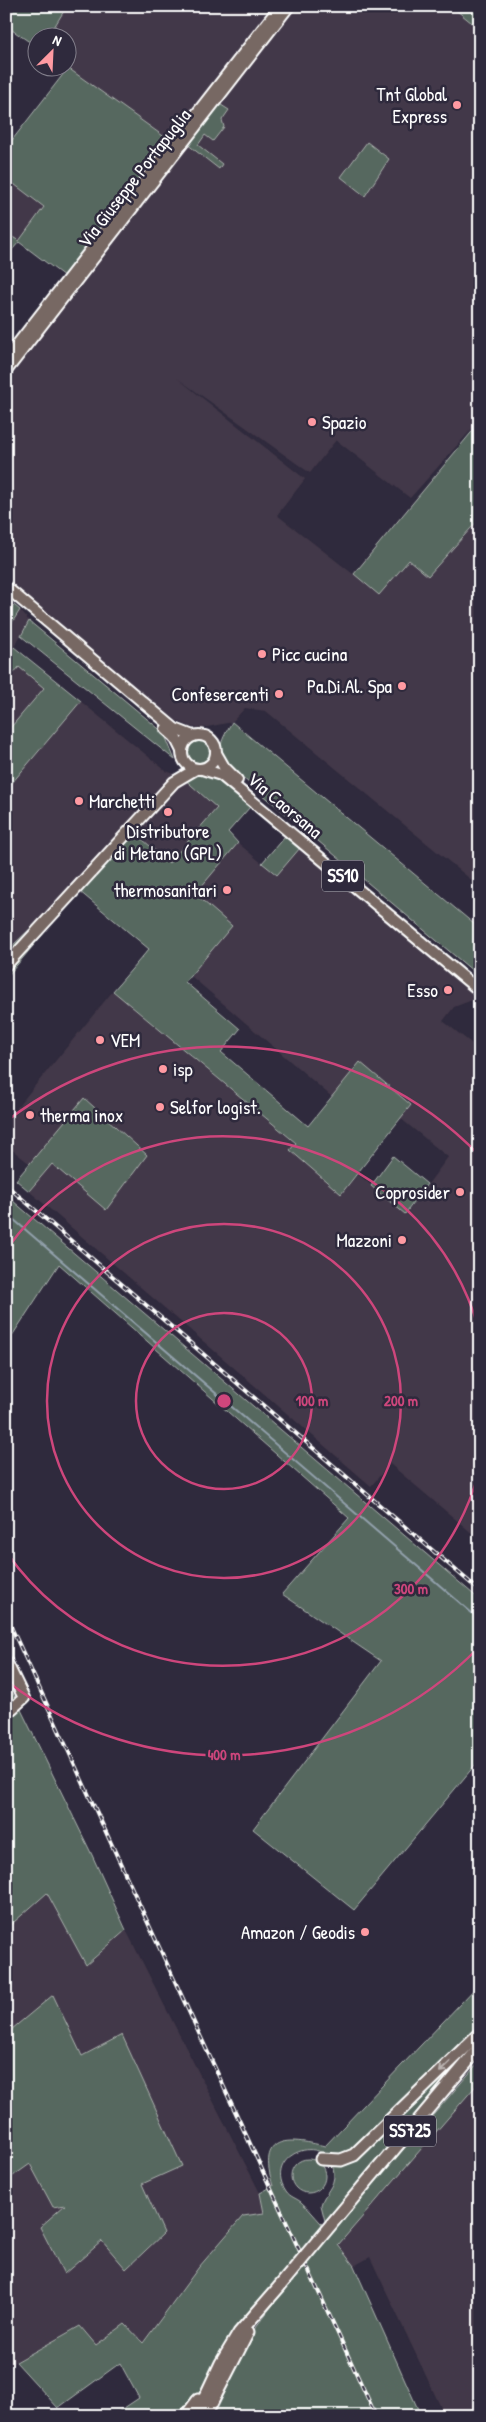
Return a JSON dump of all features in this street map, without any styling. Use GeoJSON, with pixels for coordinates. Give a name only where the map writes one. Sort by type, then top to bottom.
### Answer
{"type":"FeatureCollection","features":[{"type":"Feature","properties":{"kind":"highway"},"geometry":{"type":"LineString","coordinates":[[322,2159],[341,2160],[354,2155],[480,2033]]}},
{"type":"Feature","properties":{"kind":"highway","name":"SS725"},"geometry":{"type":"LineString","coordinates":[[270,2296],[480,2048]]}},
{"type":"Feature","properties":{"kind":"highway"},"geometry":{"type":"LineString","coordinates":[[207,2416],[245,2337],[270,2296]]}},
{"type":"Feature","properties":{"kind":"highway"},"geometry":{"type":"LineString","coordinates":[[186,2416],[239,2333],[270,2296]]}},
{"type":"Feature","properties":{"kind":"highway"},"geometry":{"type":"LineString","coordinates":[[196,2416],[221,2362]]}},
{"type":"Feature","properties":{"kind":"main road","name":"Via Giuseppe Portapuglia"},"geometry":{"type":"LineString","coordinates":[[6,359],[280,6]]}},
{"type":"Feature","properties":{"kind":"main road","name":"Via Giuseppe Portapuglia"},"geometry":{"type":"LineString","coordinates":[[6,371],[289,6]]}},
{"type":"Feature","properties":{"kind":"main road","name":"SS10"},"geometry":{"type":"LineString","coordinates":[[6,588],[175,729],[193,736],[208,738],[215,747],[216,754]]}},
{"type":"Feature","properties":{"kind":"main road","name":"SS10"},"geometry":{"type":"LineString","coordinates":[[6,596],[176,737],[183,755],[199,769]]}},
{"type":"Feature","properties":{"kind":"main road"},"geometry":{"type":"LineString","coordinates":[[174,782],[183,755],[185,742],[193,736]]}},
{"type":"Feature","properties":{"kind":"main road"},"geometry":{"type":"LineString","coordinates":[[6,965],[174,782],[212,763],[216,754]]}},
{"type":"Feature","properties":{"kind":"main road","name":"Via Caorsana"},"geometry":{"type":"LineString","coordinates":[[216,754],[229,774],[480,983]]}},
{"type":"Feature","properties":{"kind":"main road","name":"Via Caorsana"},"geometry":{"type":"LineString","coordinates":[[199,769],[221,776],[233,784],[480,991]]}},
{"type":"Feature","properties":{"kind":"main road"},"geometry":{"type":"LineString","coordinates":[[6,1661],[24,1698],[6,1714]]}},
{"type":"Feature","properties":{"kind":"shaded area"},"geometry":{"type":"Polygon","coordinates":[[[67,6],[451,6],[480,29],[480,420],[410,498],[336,440],[310,473],[177,378],[305,479],[277,515],[353,574],[480,422],[480,887],[266,711],[245,708],[232,722],[202,728],[191,727],[175,720],[6,584],[6,371],[177,146],[78,76],[78,28],[54,28],[67,6]]]}},
{"type":"Feature","properties":{"kind":"shaded area"},"geometry":{"type":"Polygon","coordinates":[[[6,178],[45,207],[18,242],[6,233],[6,178]]]}},
{"type":"Feature","properties":{"kind":"shaded area"},"geometry":{"type":"Polygon","coordinates":[[[20,610],[29,621],[14,647],[166,771],[182,777],[217,808],[169,864],[133,832],[49,927],[40,919],[6,952],[6,632],[20,610]]]}},
{"type":"Feature","properties":{"kind":"shaded area"},"geometry":{"type":"Polygon","coordinates":[[[238,843],[276,875],[300,848],[480,997],[454,1007],[443,1021],[480,1050],[480,1540],[390,1464],[371,1486],[29,1191],[52,1163],[147,1155],[85,1098],[30,1164],[6,1145],[6,1121],[113,991],[296,1144],[291,1150],[341,1194],[358,1174],[406,1214],[448,1157],[400,1118],[411,1105],[360,1063],[332,1097],[191,976],[231,926],[195,894],[238,843]]]}},
{"type":"Feature","properties":{"kind":"shaded area"},"geometry":{"type":"Polygon","coordinates":[[[47,1893],[86,1965],[126,1930],[260,2193],[264,2213],[243,2216],[199,2267],[142,2344],[96,2345],[80,2326],[6,2367],[6,1929],[47,1893]]]}},
{"type":"Feature","properties":{"kind":"shaded area"},"geometry":{"type":"Polygon","coordinates":[[[480,2081],[480,2416],[445,2416],[370,2257],[354,2266],[338,2245],[480,2081]]]}},
{"type":"Feature","properties":{"kind":"green space"},"geometry":{"type":"Polygon","coordinates":[[[6,6],[67,6],[54,28],[28,28],[28,41],[6,26],[6,6]]]}},
{"type":"Feature","properties":{"kind":"green space"},"geometry":{"type":"Polygon","coordinates":[[[451,6],[480,6],[480,14],[472,23],[451,6]]]}},
{"type":"Feature","properties":{"kind":"green space"},"geometry":{"type":"Polygon","coordinates":[[[78,75],[173,143],[68,279],[19,242],[6,257],[6,233],[19,241],[44,207],[6,178],[6,148],[60,78],[78,78],[78,75]]]}},
{"type":"Feature","properties":{"kind":"green space"},"geometry":{"type":"Polygon","coordinates":[[[218,103],[229,110],[222,120],[224,127],[213,141],[205,135],[198,145],[222,164],[219,169],[187,144],[218,103]]]}},
{"type":"Feature","properties":{"kind":"green space"},"geometry":{"type":"Polygon","coordinates":[[[367,142],[389,159],[365,196],[341,177],[367,142]]]}},
{"type":"Feature","properties":{"kind":"green space"},"geometry":{"type":"Polygon","coordinates":[[[480,422],[480,518],[428,576],[409,560],[379,595],[354,574],[480,422]]]}},
{"type":"Feature","properties":{"kind":"green space"},"geometry":{"type":"Polygon","coordinates":[[[14,605],[20,610],[6,632],[6,616],[14,605]]]}},
{"type":"Feature","properties":{"kind":"green space"},"geometry":{"type":"Polygon","coordinates":[[[29,621],[164,733],[175,760],[21,636],[29,621]]]}},
{"type":"Feature","properties":{"kind":"green space"},"geometry":{"type":"Polygon","coordinates":[[[14,647],[81,701],[6,790],[6,733],[44,688],[19,667],[6,682],[6,658],[14,647]]]}},
{"type":"Feature","properties":{"kind":"green space"},"geometry":{"type":"Polygon","coordinates":[[[232,722],[480,929],[480,977],[224,762],[221,746],[232,722]]]}},
{"type":"Feature","properties":{"kind":"green space"},"geometry":{"type":"Polygon","coordinates":[[[199,737],[205,738],[213,746],[213,758],[205,766],[199,767],[193,766],[185,758],[184,752],[185,746],[193,738],[199,737]]]}},
{"type":"Feature","properties":{"kind":"green space"},"geometry":{"type":"Polygon","coordinates":[[[200,772],[214,777],[250,807],[228,832],[238,843],[195,894],[232,926],[185,982],[240,1029],[221,1052],[308,1126],[360,1062],[411,1105],[341,1194],[290,1150],[296,1143],[113,991],[149,949],[79,891],[133,831],[169,863],[217,808],[182,777],[200,772]]]}},
{"type":"Feature","properties":{"kind":"green space"},"geometry":{"type":"Polygon","coordinates":[[[285,836],[300,848],[277,875],[262,863],[285,836]]]}},
{"type":"Feature","properties":{"kind":"green space"},"geometry":{"type":"Polygon","coordinates":[[[40,919],[49,927],[6,978],[6,952],[40,919]]]}},
{"type":"Feature","properties":{"kind":"green space"},"geometry":{"type":"Polygon","coordinates":[[[84,1098],[147,1155],[106,1210],[52,1164],[29,1191],[16,1180],[84,1098]]]}},
{"type":"Feature","properties":{"kind":"green space"},"geometry":{"type":"Polygon","coordinates":[[[393,1156],[427,1184],[405,1214],[371,1186],[393,1156]]]}},
{"type":"Feature","properties":{"kind":"green space"},"geometry":{"type":"Polygon","coordinates":[[[6,1195],[480,1600],[480,1759],[354,1910],[253,1829],[381,1661],[282,1594],[349,1518],[59,1264],[6,1345],[6,1195]]]}},
{"type":"Feature","properties":{"kind":"green space"},"geometry":{"type":"Polygon","coordinates":[[[6,1679],[92,1855],[126,1930],[86,1965],[47,1893],[6,1929],[6,1679]]]}},
{"type":"Feature","properties":{"kind":"green space"},"geometry":{"type":"Polygon","coordinates":[[[480,1983],[480,2036],[325,2221],[321,2205],[334,2178],[329,2160],[321,2152],[310,2150],[299,2152],[289,2157],[282,2166],[281,2178],[286,2191],[301,2202],[331,2233],[480,2061],[480,2081],[338,2245],[354,2266],[421,2416],[214,2416],[255,2328],[289,2284],[285,2269],[237,2329],[189,2416],[112,2416],[139,2398],[120,2363],[58,2408],[16,2362],[80,2326],[96,2345],[125,2324],[143,2343],[199,2267],[243,2216],[264,2213],[260,2193],[273,2186],[269,2169],[269,2157],[272,2149],[278,2143],[287,2141],[325,2146],[480,1983]]]}},
{"type":"Feature","properties":{"kind":"green space"},"geometry":{"type":"Polygon","coordinates":[[[53,1995],[82,2056],[122,2035],[182,2166],[142,2184],[164,2233],[126,2269],[102,2241],[64,2274],[40,2227],[65,2205],[53,2207],[30,2164],[6,2181],[6,2034],[53,1995]]]}},
{"type":"Feature","properties":{"kind":"green space"},"geometry":{"type":"Polygon","coordinates":[[[308,2159],[320,2164],[325,2176],[320,2188],[308,2193],[296,2188],[291,2176],[296,2164],[308,2159]]]}},
{"type":"Feature","properties":{"kind":"waterway"},"geometry":{"type":"LineString","coordinates":[[6,1213],[480,1620]]}},
{"type":"Feature","properties":{"kind":"railway"},"geometry":{"type":"LineString","coordinates":[[6,1185],[480,1591]]}},
{"type":"Feature","properties":{"kind":"railway"},"geometry":{"type":"LineString","coordinates":[[6,1616],[376,2416]]}},
{"type":"Feature","properties":{"kind":"place","name":"Tnt Global Express"},"geometry":{"type":"Point","coordinates":[457,105]}},
{"type":"Feature","properties":{"kind":"place","name":"Spazio"},"geometry":{"type":"Point","coordinates":[312,422]}},
{"type":"Feature","properties":{"kind":"place","name":"Picc cucina"},"geometry":{"type":"Point","coordinates":[262,654]}},
{"type":"Feature","properties":{"kind":"place","name":"Pa.Di.Al. Spa"},"geometry":{"type":"Point","coordinates":[402,686]}},
{"type":"Feature","properties":{"kind":"place","name":"Confesercenti"},"geometry":{"type":"Point","coordinates":[279,694]}},
{"type":"Feature","properties":{"kind":"place","name":"Marchetti"},"geometry":{"type":"Point","coordinates":[79,801]}},
{"type":"Feature","properties":{"kind":"place","name":"Distributore di Metano (GPL)"},"geometry":{"type":"Point","coordinates":[168,812]}},
{"type":"Feature","properties":{"kind":"place","name":"thermosanitari"},"geometry":{"type":"Point","coordinates":[227,890]}},
{"type":"Feature","properties":{"kind":"place","name":"Esso"},"geometry":{"type":"Point","coordinates":[448,990]}},
{"type":"Feature","properties":{"kind":"place","name":"VEM"},"geometry":{"type":"Point","coordinates":[100,1040]}},
{"type":"Feature","properties":{"kind":"place","name":"isp"},"geometry":{"type":"Point","coordinates":[163,1069]}},
{"type":"Feature","properties":{"kind":"place","name":"Selfor logist."},"geometry":{"type":"Point","coordinates":[160,1107]}},
{"type":"Feature","properties":{"kind":"place","name":"therma inox"},"geometry":{"type":"Point","coordinates":[30,1115]}},
{"type":"Feature","properties":{"kind":"place","name":"Coprosider"},"geometry":{"type":"Point","coordinates":[460,1192]}},
{"type":"Feature","properties":{"kind":"place","name":"Mazzoni"},"geometry":{"type":"Point","coordinates":[402,1240]}},
{"type":"Feature","properties":{"kind":"place","name":"Amazon / Geodis"},"geometry":{"type":"Point","coordinates":[365,1932]}}]}
